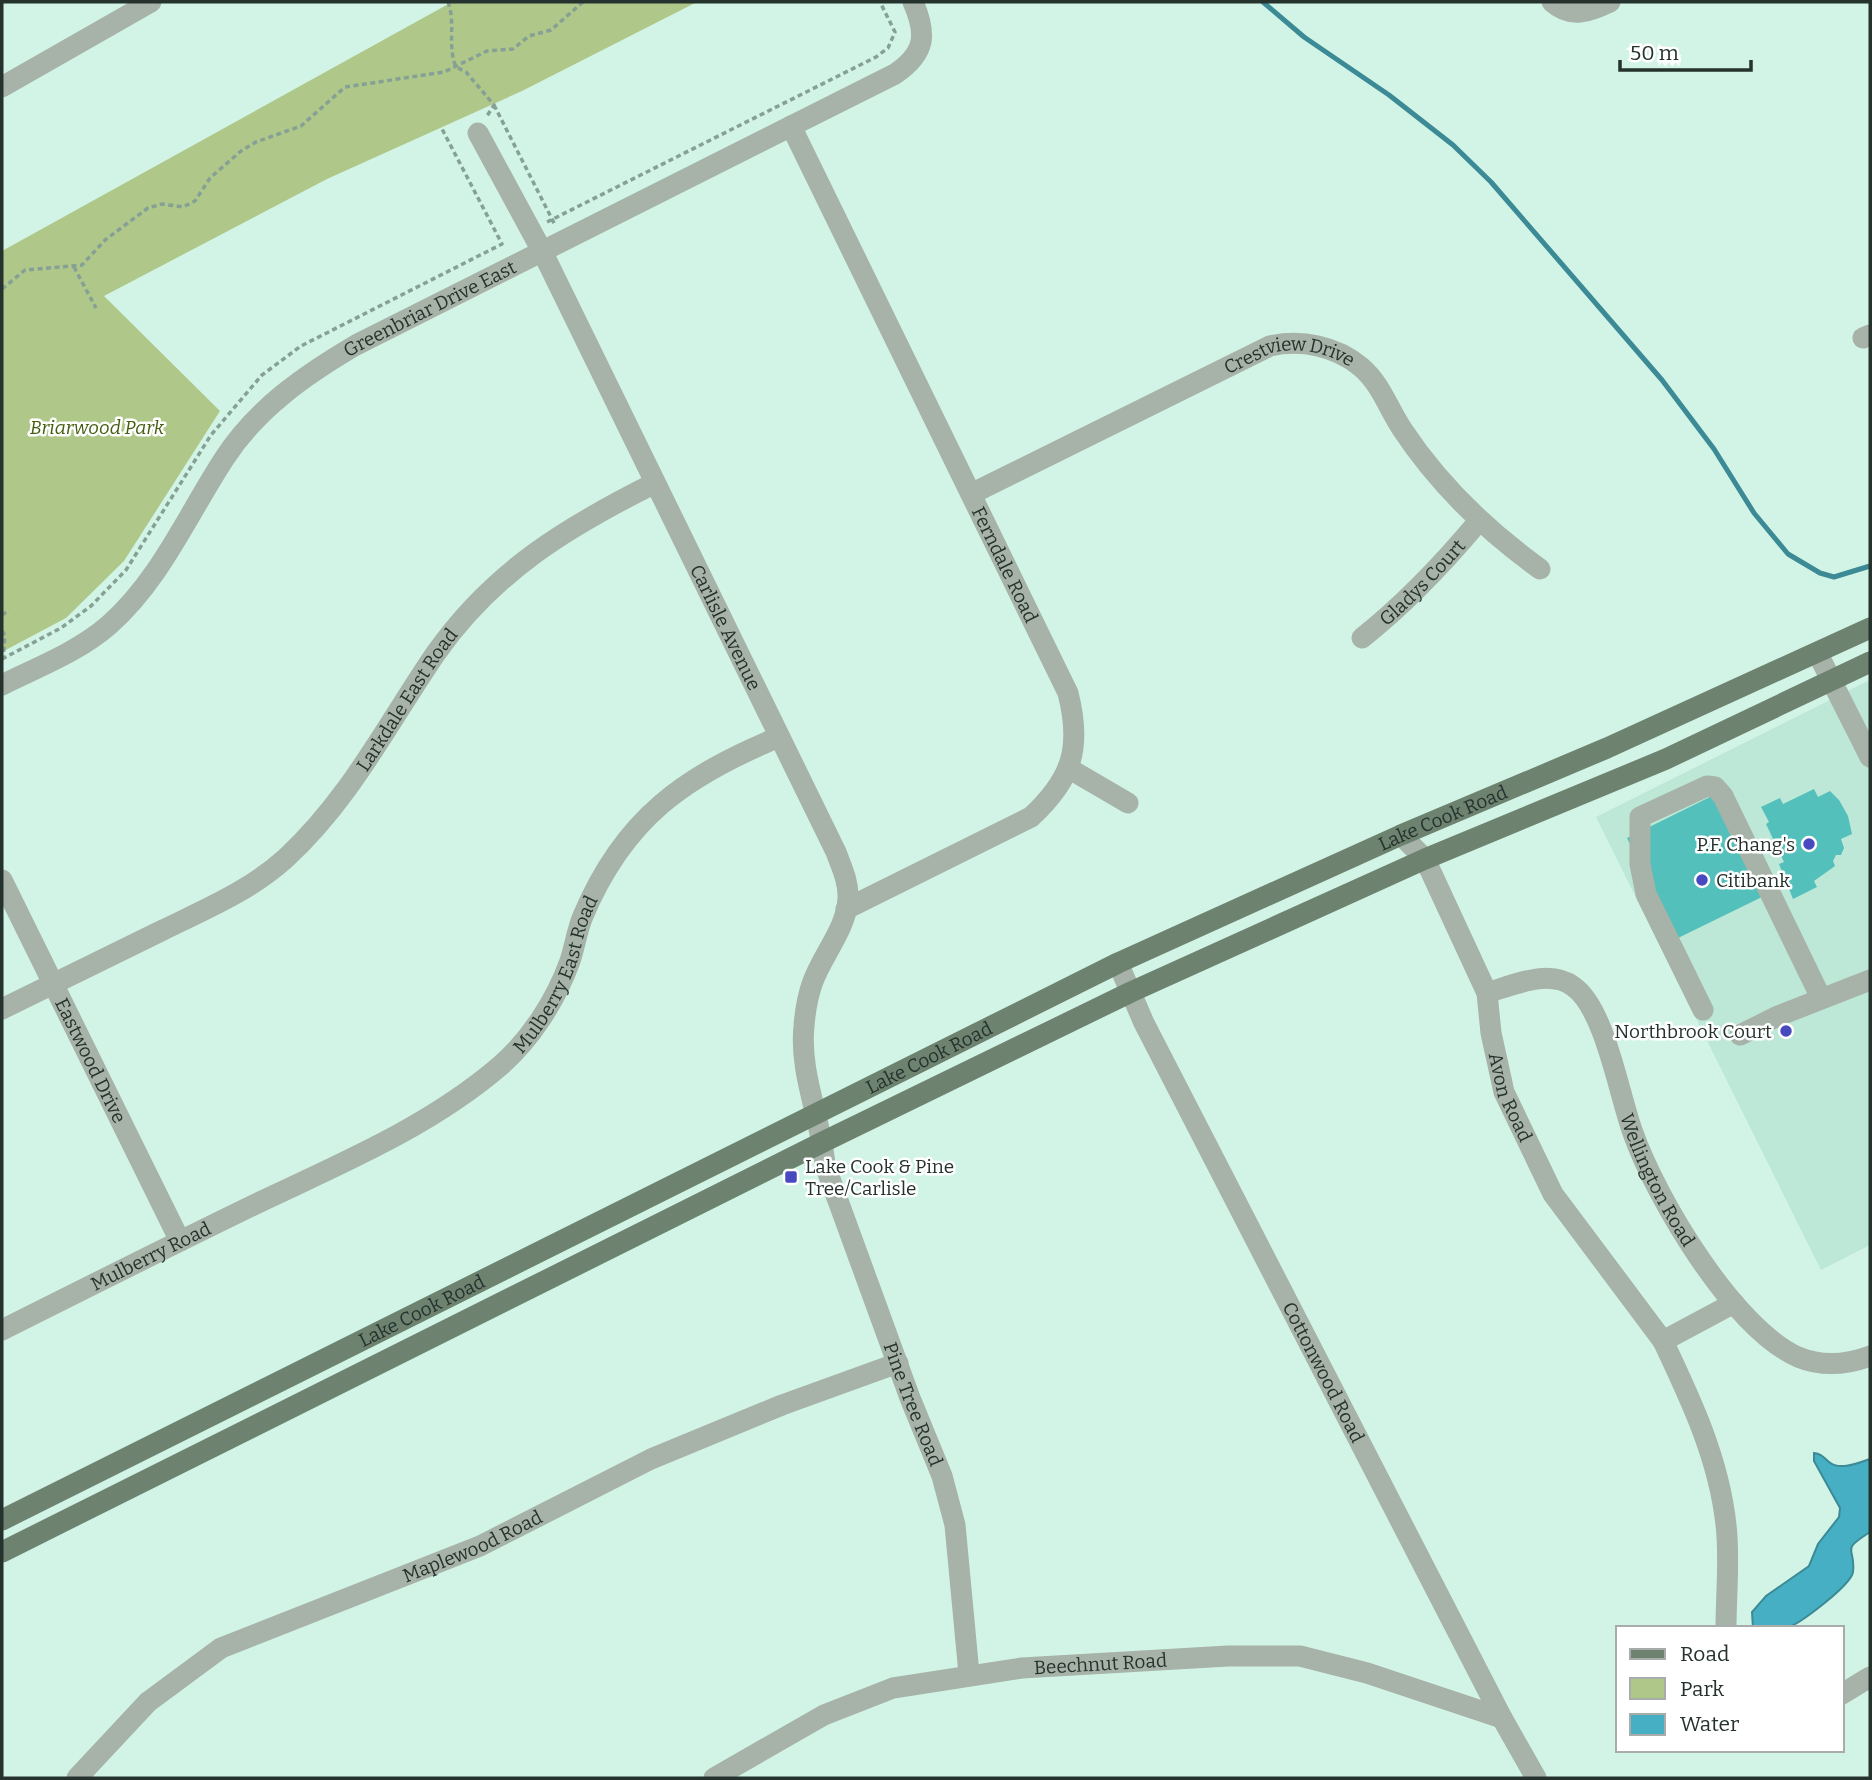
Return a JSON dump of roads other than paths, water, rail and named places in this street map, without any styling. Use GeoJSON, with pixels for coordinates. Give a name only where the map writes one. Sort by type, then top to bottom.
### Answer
{"type":"FeatureCollection","features":[{"type":"Feature","properties":{"kind":"main road","name":"Lake Cook Road"},"geometry":{"type":"LineString","coordinates":[[2,1520],[1118,963],[1401,835],[1607,748],[1870,628]]}},
{"type":"Feature","properties":{"kind":"main road","name":"Lake Cook Road"},"geometry":{"type":"LineString","coordinates":[[2,1552],[823,1142],[1131,992],[1425,859],[1667,759],[1870,663]]}},
{"type":"Feature","properties":{"kind":"street"},"geometry":{"type":"LineString","coordinates":[[2,87],[151,2]]}},
{"type":"Feature","properties":{"kind":"street","name":"Greenbriar Drive East"},"geometry":{"type":"LineString","coordinates":[[10,681],[77,648],[117,617],[142,590],[170,551],[225,457],[261,414],[308,373],[356,345],[895,74],[909,64],[919,50],[923,37],[920,18],[913,2]]}},
{"type":"Feature","properties":{"kind":"street"},"geometry":{"type":"LineString","coordinates":[[1552,2],[1567,12],[1583,13],[1610,2]]}},
{"type":"Feature","properties":{"kind":"street","name":"Ferndale Road"},"geometry":{"type":"LineString","coordinates":[[791,126],[1068,694],[1075,723],[1074,752],[1049,800],[1015,827],[846,909]]}},
{"type":"Feature","properties":{"kind":"street","name":"Carlisle Avenue"},"geometry":{"type":"LineString","coordinates":[[478,133],[542,251],[836,852],[847,881],[846,909],[812,984],[804,1026],[805,1067],[823,1142]]}},
{"type":"Feature","properties":{"kind":"street","name":"Crestview Drive"},"geometry":{"type":"LineString","coordinates":[[971,494],[1270,346],[1295,343],[1329,349],[1362,368],[1377,384],[1402,429],[1478,522],[1540,569]]}},
{"type":"Feature","properties":{"kind":"street","name":"Larkdale East Road"},"geometry":{"type":"LineString","coordinates":[[2,1009],[256,881],[316,829],[344,796],[437,652],[470,610],[516,567],[560,533],[655,484]]}},
{"type":"Feature","properties":{"kind":"street","name":"Gladys Court"},"geometry":{"type":"LineString","coordinates":[[1362,638],[1403,606],[1439,569],[1478,522]]}},
{"type":"Feature","properties":{"kind":"street"},"geometry":{"type":"LineString","coordinates":[[1818,654],[1870,757]]}},
{"type":"Feature","properties":{"kind":"street","name":"Mulberry East Road"},"geometry":{"type":"LineString","coordinates":[[299,1184],[415,1126],[460,1097],[502,1064],[536,1025],[556,993],[570,962],[582,918],[599,881],[625,843],[654,809],[688,781],[724,759],[779,737]]}},
{"type":"Feature","properties":{"kind":"street"},"geometry":{"type":"LineString","coordinates":[[1068,768],[1128,803]]}},
{"type":"Feature","properties":{"kind":"street"},"geometry":{"type":"LineString","coordinates":[[1703,1010],[1646,894],[1640,864],[1640,817],[1707,786],[1715,787],[1723,796],[1821,998]]}},
{"type":"Feature","properties":{"kind":"street","name":"Avon Road"},"geometry":{"type":"LineString","coordinates":[[1401,835],[1425,859],[1488,993],[1491,1033],[1504,1092],[1553,1194],[1663,1341],[1695,1408],[1720,1489],[1726,1527],[1726,1626]]}},
{"type":"Feature","properties":{"kind":"street","name":"Eastwood Drive"},"geometry":{"type":"LineString","coordinates":[[2,880],[180,1241]]}},
{"type":"Feature","properties":{"kind":"street","name":"Cottonwood Road"},"geometry":{"type":"LineString","coordinates":[[1118,963],[1144,1023],[1502,1718],[1536,1778]]}},
{"type":"Feature","properties":{"kind":"street","name":"Wellington Road"},"geometry":{"type":"LineString","coordinates":[[1488,993],[1531,979],[1554,980],[1572,985],[1587,999],[1598,1020],[1634,1136],[1654,1180],[1700,1258],[1734,1303],[1777,1344],[1797,1356],[1834,1364],[1870,1356]]}},
{"type":"Feature","properties":{"kind":"street"},"geometry":{"type":"LineString","coordinates":[[1740,1035],[1821,998],[1870,980]]}},
{"type":"Feature","properties":{"kind":"street","name":"Pine Tree Road"},"geometry":{"type":"LineString","coordinates":[[823,1142],[825,1165],[942,1476],[955,1525],[969,1674]]}},
{"type":"Feature","properties":{"kind":"street","name":"Mulberry Road"},"geometry":{"type":"LineString","coordinates":[[2,1330],[299,1184]]}},
{"type":"Feature","properties":{"kind":"street"},"geometry":{"type":"LineString","coordinates":[[1663,1341],[1734,1303]]}},
{"type":"Feature","properties":{"kind":"street","name":"Maplewood Road"},"geometry":{"type":"LineString","coordinates":[[77,1778],[148,1702],[221,1648],[480,1546],[651,1458],[782,1405],[898,1363]]}},
{"type":"Feature","properties":{"kind":"street","name":"Beechnut Road"},"geometry":{"type":"LineString","coordinates":[[714,1778],[824,1715],[894,1688],[969,1674],[1022,1668],[1228,1656],[1300,1656],[1367,1672],[1502,1718]]}},
{"type":"Feature","properties":{"kind":"street"},"geometry":{"type":"LineString","coordinates":[[1844,1693],[1870,1677]]}},
{"type":"Feature","properties":{"kind":"water"},"geometry":{"type":"Polygon","coordinates":[[[1814,1453],[1838,1466],[1870,1459],[1870,1532],[1852,1547],[1853,1572],[1850,1578],[1824,1604],[1791,1626],[1753,1626],[1752,1612],[1766,1596],[1809,1566],[1818,1544],[1839,1517],[1840,1508],[1814,1461],[1814,1453]]]}},
{"type":"Feature","properties":{"kind":"waterway"},"geometry":{"type":"LineString","coordinates":[[1263,2],[1304,37],[1389,95],[1453,145],[1491,182],[1662,380],[1714,449],[1754,513],[1788,554],[1820,573],[1834,577],[1870,566]]}},
{"type":"Feature","properties":{"kind":"place","name":"P.F. Chang's"},"geometry":{"type":"Point","coordinates":[1809,844]}},
{"type":"Feature","properties":{"kind":"place","name":"Citibank"},"geometry":{"type":"Point","coordinates":[1702,880]}},
{"type":"Feature","properties":{"kind":"place","name":"Northbrook Court"},"geometry":{"type":"Point","coordinates":[1786,1031]}},
{"type":"Feature","properties":{"kind":"place","name":"Lake Cook & Pine Tree/Carlisle"},"geometry":{"type":"Point","coordinates":[791,1177]}},
{"type":"Feature","properties":{"kind":"park label","name":"Briarwood Park"},"geometry":{"type":"Point","coordinates":[97,427]}}]}
